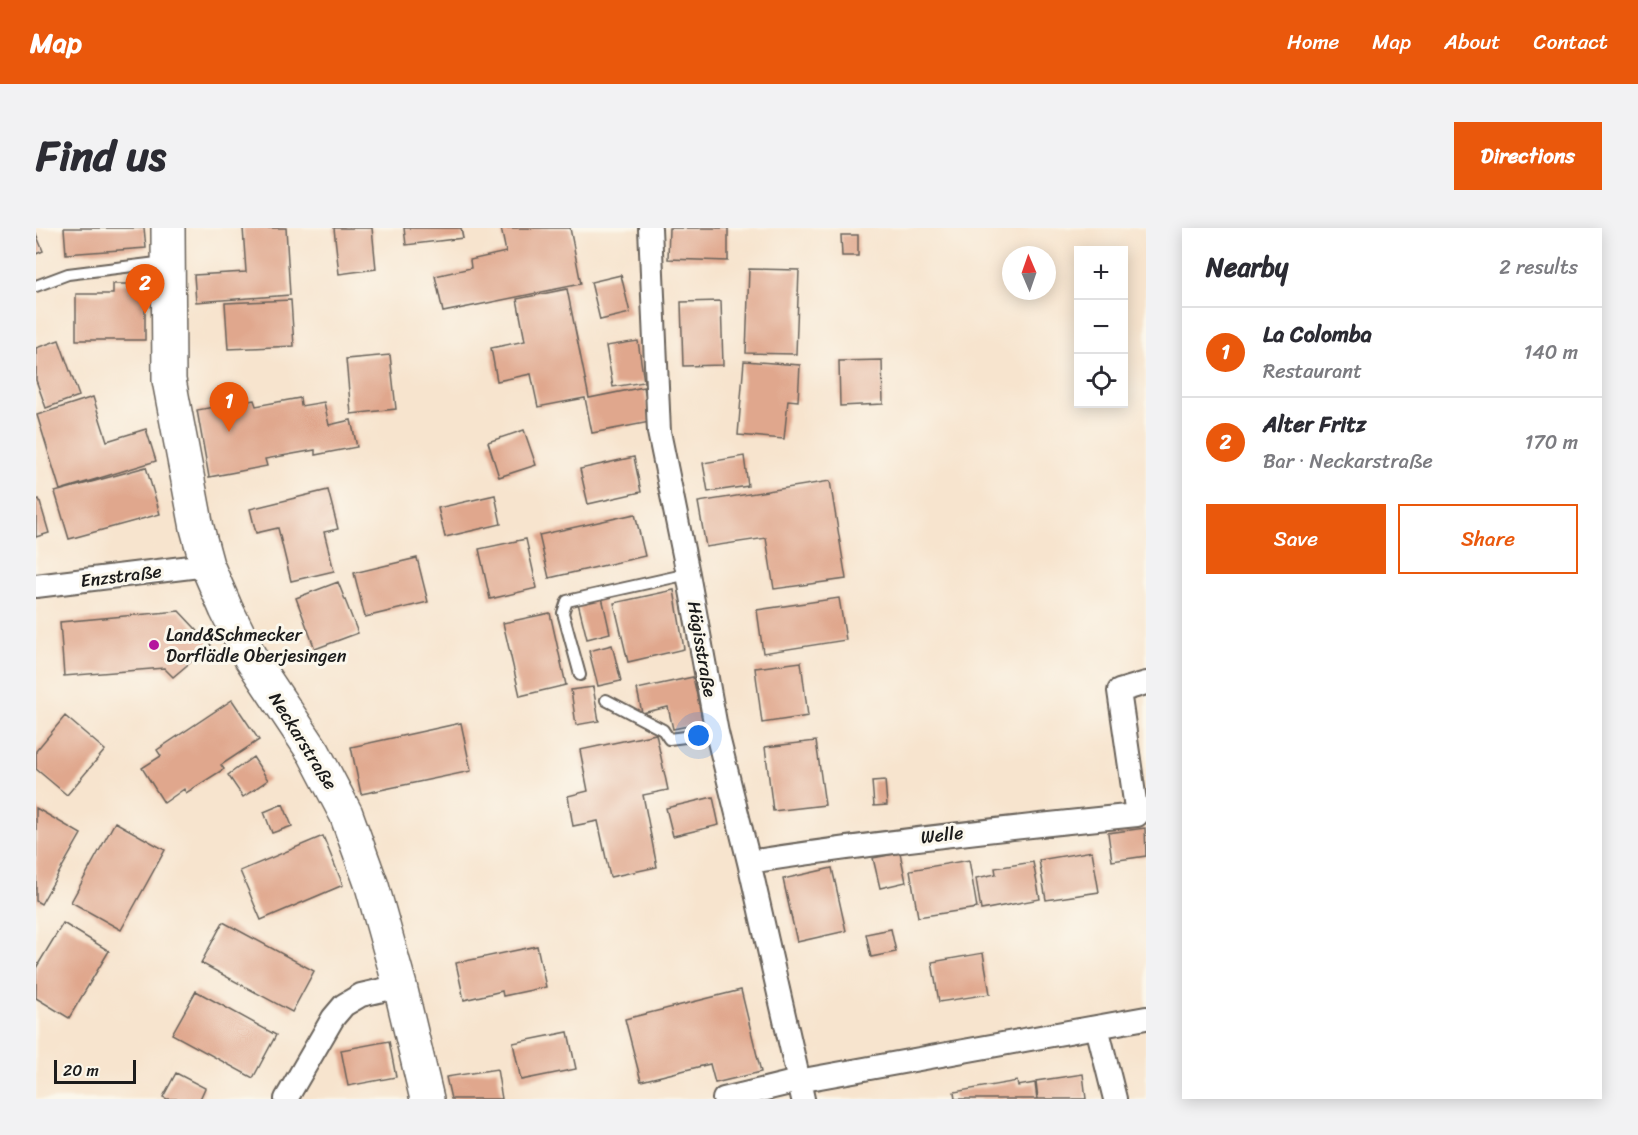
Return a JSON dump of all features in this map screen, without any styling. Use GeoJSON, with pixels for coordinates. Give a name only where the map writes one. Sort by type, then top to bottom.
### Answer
{"type":"FeatureCollection","features":[{"type":"Feature","properties":{"kind":"main road","name":"Neckarstraße"},"geometry":{"type":"LineString","coordinates":[[168,245],[169,380],[197,528],[207,565],[250,657],[314,753],[346,814],[372,886],[400,986],[427,1099]]}},
{"type":"Feature","properties":{"kind":"street","name":"Hägisstraße"},"geometry":{"type":"LineString","coordinates":[[650,228],[659,432],[717,734],[801,1090]]}},
{"type":"Feature","properties":{"kind":"street","name":"Enzstraße"},"geometry":{"type":"LineString","coordinates":[[36,586],[207,565]]}},
{"type":"Feature","properties":{"kind":"street","name":"Welle"},"geometry":{"type":"LineString","coordinates":[[749,862],[967,832],[1142,815],[1119,691],[1146,683]]}},
{"type":"Feature","properties":{"kind":"street"},"geometry":{"type":"LineString","coordinates":[[286,1099],[333,1018],[344,1005],[361,995],[400,986]]}},
{"type":"Feature","properties":{"kind":"street"},"geometry":{"type":"LineString","coordinates":[[724,1099],[801,1090],[1027,1039],[1146,1018]]}},
{"type":"Feature","properties":{"kind":"street"},"geometry":{"type":"LineString","coordinates":[[1098,1027],[1115,1099]]}},
{"type":"Feature","properties":{"kind":"lane"},"geometry":{"type":"LineString","coordinates":[[36,286],[68,274],[168,245]]}},
{"type":"Feature","properties":{"kind":"lane"},"geometry":{"type":"LineString","coordinates":[[580,675],[563,613],[567,601],[688,574]]}},
{"type":"Feature","properties":{"kind":"lane"},"geometry":{"type":"LineString","coordinates":[[606,700],[663,730],[669,739],[717,734]]}},
{"type":"Feature","properties":{"kind":"building"},"geometry":{"type":"Polygon","coordinates":[[[64,228],[144,228],[146,248],[66,254],[64,228]]]}},
{"type":"Feature","properties":{"kind":"building"},"geometry":{"type":"Polygon","coordinates":[[[243,228],[286,228],[290,295],[196,302],[194,275],[246,272],[243,228]]]}},
{"type":"Feature","properties":{"kind":"building"},"geometry":{"type":"Polygon","coordinates":[[[334,228],[372,228],[376,269],[339,274],[334,228]]]}},
{"type":"Feature","properties":{"kind":"building"},"geometry":{"type":"Polygon","coordinates":[[[404,228],[461,228],[463,238],[406,245],[404,228]]]}},
{"type":"Feature","properties":{"kind":"building"},"geometry":{"type":"Polygon","coordinates":[[[501,228],[570,228],[581,284],[443,312],[435,276],[471,268],[470,260],[506,252],[501,228]]]}},
{"type":"Feature","properties":{"kind":"building"},"geometry":{"type":"Polygon","coordinates":[[[669,228],[728,228],[728,261],[668,259],[669,228]]]}},
{"type":"Feature","properties":{"kind":"building"},"geometry":{"type":"Polygon","coordinates":[[[36,234],[43,251],[36,254],[36,234]]]}},
{"type":"Feature","properties":{"kind":"building"},"geometry":{"type":"Polygon","coordinates":[[[841,235],[858,235],[858,256],[842,256],[841,235]]]}},
{"type":"Feature","properties":{"kind":"building"},"geometry":{"type":"Polygon","coordinates":[[[749,269],[799,270],[796,354],[746,353],[749,269]]]}},
{"type":"Feature","properties":{"kind":"building"},"geometry":{"type":"Polygon","coordinates":[[[621,275],[630,313],[600,320],[591,282],[621,275]]]}},
{"type":"Feature","properties":{"kind":"building"},"geometry":{"type":"Polygon","coordinates":[[[113,284],[145,284],[145,340],[76,340],[76,294],[113,294],[113,284]]]}},
{"type":"Feature","properties":{"kind":"building"},"geometry":{"type":"Polygon","coordinates":[[[567,289],[589,398],[644,387],[650,422],[592,433],[585,398],[538,407],[531,374],[497,381],[491,348],[525,341],[517,299],[567,289]]]}},
{"type":"Feature","properties":{"kind":"building"},"geometry":{"type":"Polygon","coordinates":[[[291,300],[294,346],[228,349],[225,303],[291,300]]]}},
{"type":"Feature","properties":{"kind":"building"},"geometry":{"type":"Polygon","coordinates":[[[721,301],[723,365],[683,366],[681,302],[721,301]]]}},
{"type":"Feature","properties":{"kind":"building"},"geometry":{"type":"Polygon","coordinates":[[[59,340],[79,396],[46,408],[36,380],[36,348],[59,340]]]}},
{"type":"Feature","properties":{"kind":"building"},"geometry":{"type":"Polygon","coordinates":[[[638,341],[644,382],[613,387],[606,346],[638,341]]]}},
{"type":"Feature","properties":{"kind":"building"},"geometry":{"type":"Polygon","coordinates":[[[390,355],[396,409],[351,414],[346,359],[390,355]]]}},
{"type":"Feature","properties":{"kind":"building"},"geometry":{"type":"Polygon","coordinates":[[[882,360],[883,404],[840,406],[839,361],[882,360]]]}},
{"type":"Feature","properties":{"kind":"building"},"geometry":{"type":"Polygon","coordinates":[[[744,361],[800,365],[798,401],[788,400],[784,439],[738,435],[744,361]]]}},
{"type":"Feature","properties":{"kind":"building"},"geometry":{"type":"Polygon","coordinates":[[[93,397],[107,441],[146,429],[156,461],[60,490],[37,415],[93,397]]]}},
{"type":"Feature","properties":{"kind":"building"},"geometry":{"type":"Polygon","coordinates":[[[300,398],[301,406],[324,402],[329,425],[351,420],[357,447],[315,455],[315,450],[265,459],[267,466],[209,477],[197,410],[254,400],[256,406],[300,398]]]}},
{"type":"Feature","properties":{"kind":"building"},"geometry":{"type":"Polygon","coordinates":[[[524,430],[536,465],[499,477],[488,442],[524,430]]]}},
{"type":"Feature","properties":{"kind":"building"},"geometry":{"type":"Polygon","coordinates":[[[744,456],[748,486],[708,492],[703,463],[744,456]]]}},
{"type":"Feature","properties":{"kind":"building"},"geometry":{"type":"Polygon","coordinates":[[[634,457],[641,492],[588,504],[580,469],[634,457]]]}},
{"type":"Feature","properties":{"kind":"building"},"geometry":{"type":"Polygon","coordinates":[[[146,467],[160,514],[69,539],[55,492],[146,467]]]}},
{"type":"Feature","properties":{"kind":"building"},"geometry":{"type":"Polygon","coordinates":[[[830,481],[846,579],[774,589],[766,538],[706,547],[698,502],[830,481]]]}},
{"type":"Feature","properties":{"kind":"building"},"geometry":{"type":"Polygon","coordinates":[[[328,490],[338,529],[324,532],[334,571],[291,581],[278,528],[256,533],[250,509],[328,490]]]}},
{"type":"Feature","properties":{"kind":"building"},"geometry":{"type":"Polygon","coordinates":[[[495,495],[501,524],[445,537],[438,508],[495,495]]]}},
{"type":"Feature","properties":{"kind":"building"},"geometry":{"type":"Polygon","coordinates":[[[39,499],[49,533],[36,537],[36,500],[39,499]]]}},
{"type":"Feature","properties":{"kind":"building"},"geometry":{"type":"Polygon","coordinates":[[[635,514],[645,556],[549,578],[539,535],[635,514]]]}},
{"type":"Feature","properties":{"kind":"building"},"geometry":{"type":"Polygon","coordinates":[[[526,539],[537,588],[490,599],[479,549],[526,539]]]}},
{"type":"Feature","properties":{"kind":"building"},"geometry":{"type":"Polygon","coordinates":[[[417,558],[428,602],[365,617],[354,573],[417,558]]]}},
{"type":"Feature","properties":{"kind":"building"},"geometry":{"type":"Polygon","coordinates":[[[338,582],[358,633],[315,649],[296,598],[338,582]]]}},
{"type":"Feature","properties":{"kind":"building"},"geometry":{"type":"Polygon","coordinates":[[[674,590],[684,649],[628,662],[614,603],[674,590]]]}},
{"type":"Feature","properties":{"kind":"building"},"geometry":{"type":"Polygon","coordinates":[[[602,597],[610,633],[587,639],[578,603],[602,597]]]}},
{"type":"Feature","properties":{"kind":"building"},"geometry":{"type":"Polygon","coordinates":[[[839,598],[846,640],[763,653],[757,610],[839,598]]]}},
{"type":"Feature","properties":{"kind":"building"},"geometry":{"type":"Polygon","coordinates":[[[179,611],[211,645],[173,677],[164,668],[64,676],[60,622],[179,611]]]}},
{"type":"Feature","properties":{"kind":"building"},"geometry":{"type":"Polygon","coordinates":[[[550,613],[566,685],[520,696],[503,623],[550,613]]]}},
{"type":"Feature","properties":{"kind":"building"},"geometry":{"type":"Polygon","coordinates":[[[612,645],[621,681],[598,686],[589,651],[612,645]]]}},
{"type":"Feature","properties":{"kind":"building"},"geometry":{"type":"Polygon","coordinates":[[[801,662],[808,716],[762,723],[755,668],[801,662]]]}},
{"type":"Feature","properties":{"kind":"building"},"geometry":{"type":"Polygon","coordinates":[[[693,677],[703,723],[673,729],[668,707],[642,713],[637,689],[693,677]]]}},
{"type":"Feature","properties":{"kind":"building"},"geometry":{"type":"Polygon","coordinates":[[[593,687],[599,721],[576,725],[571,690],[593,687]]]}},
{"type":"Feature","properties":{"kind":"building"},"geometry":{"type":"Polygon","coordinates":[[[232,700],[259,740],[221,765],[224,769],[186,793],[184,789],[164,803],[142,768],[161,756],[157,750],[232,700]]]}},
{"type":"Feature","properties":{"kind":"building"},"geometry":{"type":"Polygon","coordinates":[[[65,716],[105,750],[67,795],[36,769],[36,751],[65,716]]]}},
{"type":"Feature","properties":{"kind":"building"},"geometry":{"type":"Polygon","coordinates":[[[461,723],[471,771],[361,794],[351,747],[461,723]]]}},
{"type":"Feature","properties":{"kind":"building"},"geometry":{"type":"Polygon","coordinates":[[[656,734],[668,790],[643,795],[657,867],[610,877],[598,821],[573,826],[568,796],[588,791],[580,750],[656,734]]]}},
{"type":"Feature","properties":{"kind":"building"},"geometry":{"type":"Polygon","coordinates":[[[816,741],[825,805],[773,811],[765,747],[816,741]]]}},
{"type":"Feature","properties":{"kind":"building"},"geometry":{"type":"Polygon","coordinates":[[[253,757],[268,780],[243,797],[228,775],[253,757]]]}},
{"type":"Feature","properties":{"kind":"building"},"geometry":{"type":"Polygon","coordinates":[[[885,780],[887,805],[874,806],[872,781],[885,780]]]}},
{"type":"Feature","properties":{"kind":"building"},"geometry":{"type":"Polygon","coordinates":[[[713,797],[719,825],[673,836],[666,808],[713,797]]]}},
{"type":"Feature","properties":{"kind":"building"},"geometry":{"type":"Polygon","coordinates":[[[283,804],[292,826],[272,833],[264,812],[283,804]]]}},
{"type":"Feature","properties":{"kind":"building"},"geometry":{"type":"Polygon","coordinates":[[[36,808],[81,834],[41,904],[36,901],[36,808]]]}},
{"type":"Feature","properties":{"kind":"building"},"geometry":{"type":"Polygon","coordinates":[[[115,822],[165,850],[121,930],[71,902],[115,822]]]}},
{"type":"Feature","properties":{"kind":"building"},"geometry":{"type":"Polygon","coordinates":[[[1145,828],[1146,856],[1112,861],[1108,833],[1145,828]]]}},
{"type":"Feature","properties":{"kind":"building"},"geometry":{"type":"Polygon","coordinates":[[[323,836],[343,885],[261,920],[240,871],[323,836]]]}},
{"type":"Feature","properties":{"kind":"building"},"geometry":{"type":"Polygon","coordinates":[[[1092,851],[1099,892],[1046,900],[1039,860],[1092,851]]]}},
{"type":"Feature","properties":{"kind":"building"},"geometry":{"type":"Polygon","coordinates":[[[900,853],[906,882],[880,888],[873,858],[900,853]]]}},
{"type":"Feature","properties":{"kind":"building"},"geometry":{"type":"Polygon","coordinates":[[[969,860],[977,908],[918,917],[910,870],[969,860]]]}},
{"type":"Feature","properties":{"kind":"building"},"geometry":{"type":"Polygon","coordinates":[[[1033,862],[1040,899],[981,910],[976,878],[996,874],[995,868],[1033,862]]]}},
{"type":"Feature","properties":{"kind":"building"},"geometry":{"type":"Polygon","coordinates":[[[832,868],[846,931],[797,942],[783,879],[832,868]]]}},
{"type":"Feature","properties":{"kind":"building"},"geometry":{"type":"Polygon","coordinates":[[[223,922],[314,971],[292,1012],[201,963],[223,922]]]}},
{"type":"Feature","properties":{"kind":"building"},"geometry":{"type":"Polygon","coordinates":[[[63,923],[109,951],[69,1018],[36,998],[36,968],[63,923]]]}},
{"type":"Feature","properties":{"kind":"building"},"geometry":{"type":"Polygon","coordinates":[[[891,929],[896,952],[871,957],[866,934],[891,929]]]}},
{"type":"Feature","properties":{"kind":"building"},"geometry":{"type":"Polygon","coordinates":[[[537,946],[546,987],[503,996],[502,991],[464,1000],[456,963],[537,946]]]}},
{"type":"Feature","properties":{"kind":"building"},"geometry":{"type":"Polygon","coordinates":[[[983,953],[990,994],[939,1002],[932,962],[983,953]]]}},
{"type":"Feature","properties":{"kind":"building"},"geometry":{"type":"Polygon","coordinates":[[[741,990],[761,1072],[715,1083],[710,1064],[641,1081],[625,1019],[741,990]]]}},
{"type":"Feature","properties":{"kind":"building"},"geometry":{"type":"Polygon","coordinates":[[[196,991],[276,1035],[253,1078],[172,1034],[196,991]]]}},
{"type":"Feature","properties":{"kind":"building"},"geometry":{"type":"Polygon","coordinates":[[[568,1032],[576,1069],[521,1080],[513,1043],[568,1032]]]}},
{"type":"Feature","properties":{"kind":"building"},"geometry":{"type":"Polygon","coordinates":[[[389,1041],[396,1077],[348,1086],[341,1050],[389,1041]]]}},
{"type":"Feature","properties":{"kind":"building"},"geometry":{"type":"Polygon","coordinates":[[[497,1069],[502,1099],[451,1099],[446,1077],[497,1069]]]}},
{"type":"Feature","properties":{"kind":"building"},"geometry":{"type":"Polygon","coordinates":[[[176,1073],[205,1088],[200,1099],[163,1097],[176,1073]]]}},
{"type":"Feature","properties":{"kind":"building"},"geometry":{"type":"Polygon","coordinates":[[[1083,1074],[1086,1099],[1038,1099],[1036,1081],[1083,1074]]]}},
{"type":"Feature","properties":{"kind":"building"},"geometry":{"type":"Polygon","coordinates":[[[1017,1081],[1018,1086],[1035,1083],[1037,1099],[955,1099],[954,1092],[1017,1081]]]}},
{"type":"Feature","properties":{"kind":"place","name":"Alter Fritz"},"geometry":{"type":"Point","coordinates":[145,314]}},
{"type":"Feature","properties":{"kind":"place","name":"La Colomba"},"geometry":{"type":"Point","coordinates":[229,432]}},
{"type":"Feature","properties":{"kind":"place","name":"Land&Schmecker Dorflädle Oberjesingen"},"geometry":{"type":"Point","coordinates":[154,645]}}]}
